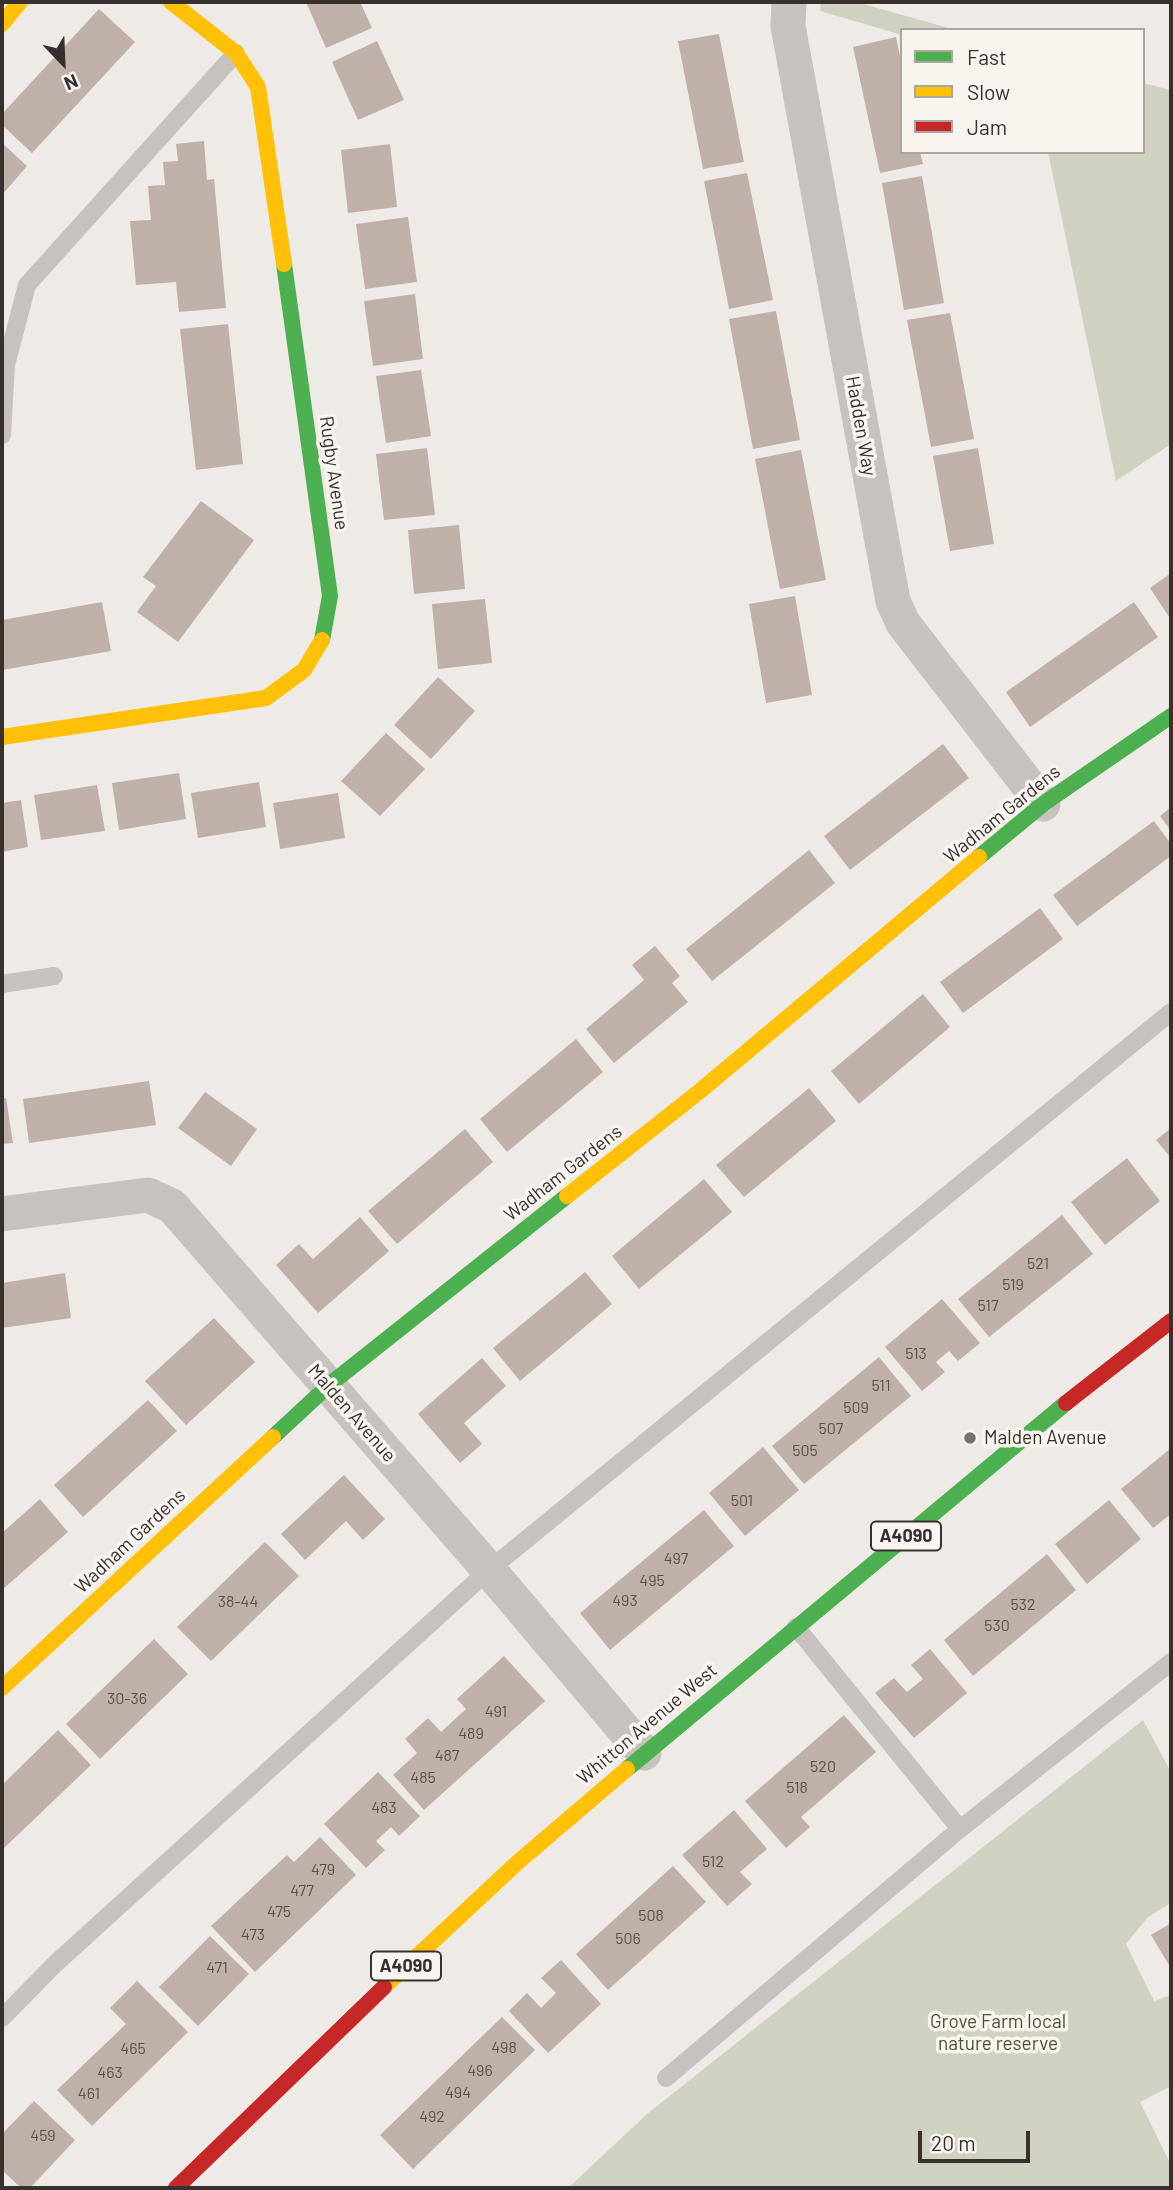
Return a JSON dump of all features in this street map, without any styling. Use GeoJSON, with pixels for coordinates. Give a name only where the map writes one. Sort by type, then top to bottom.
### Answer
{"type":"FeatureCollection","features":[{"type":"Feature","properties":{"kind":"street"},"geometry":{"type":"LineString","coordinates":[[2,24],[20,2]]}},
{"type":"Feature","properties":{"kind":"street","name":"Rugby Avenue"},"geometry":{"type":"LineString","coordinates":[[2,737],[266,698],[304,670],[324,638],[330,596],[258,87],[236,53],[171,2]]}},
{"type":"Feature","properties":{"kind":"street","name":"Hadden Way"},"geometry":{"type":"LineString","coordinates":[[789,2],[788,26],[892,601],[903,623],[1043,804]]}},
{"type":"Feature","properties":{"kind":"street","name":"Wadham Gardens"},"geometry":{"type":"LineString","coordinates":[[2,1688],[329,1385],[700,1091],[1043,804],[1171,716]]}},
{"type":"Feature","properties":{"kind":"street","name":"Malden Avenue"},"geometry":{"type":"LineString","coordinates":[[2,1214],[148,1195],[172,1206],[489,1570],[644,1753]]}},
{"type":"Feature","properties":{"kind":"street","name":"Whitton Avenue West"},"geometry":{"type":"LineString","coordinates":[[176,2188],[392,1979],[518,1862],[644,1753],[1085,1387],[1171,1321]]}},
{"type":"Feature","properties":{"kind":"lane"},"geometry":{"type":"LineString","coordinates":[[2,435],[6,365],[27,285],[236,53]]}},
{"type":"Feature","properties":{"kind":"lane"},"geometry":{"type":"LineString","coordinates":[[2,984],[54,976]]}},
{"type":"Feature","properties":{"kind":"lane"},"geometry":{"type":"LineString","coordinates":[[2,2018],[55,1964],[489,1570],[1171,1012]]}},
{"type":"Feature","properties":{"kind":"lane"},"geometry":{"type":"LineString","coordinates":[[796,1627],[960,1829]]}},
{"type":"Feature","properties":{"kind":"lane"},"geometry":{"type":"LineString","coordinates":[[666,2078],[960,1829],[1171,1662]]}},
{"type":"Feature","properties":{"kind":"green space"},"geometry":{"type":"Polygon","coordinates":[[[821,2],[856,2],[949,28],[900,28],[900,34],[820,11],[821,2]]]}},
{"type":"Feature","properties":{"kind":"green space"},"geometry":{"type":"Polygon","coordinates":[[[1145,84],[1171,90],[1171,444],[1116,481],[1048,154],[1145,154],[1145,84]]]}},
{"type":"Feature","properties":{"kind":"green space","name":"Grove Farm local nature reserve"},"geometry":{"type":"Polygon","coordinates":[[[1143,1720],[1171,1772],[1171,1903],[1148,1917],[1126,1944],[1154,2001],[1171,1995],[1171,2086],[1140,2102],[1171,2165],[1171,2188],[568,2188],[647,2114],[1143,1720]]]}},
{"type":"Feature","properties":{"kind":"building"},"geometry":{"type":"Polygon","coordinates":[[[306,2],[360,2],[372,28],[326,48],[306,2]]]}},
{"type":"Feature","properties":{"kind":"building"},"geometry":{"type":"Polygon","coordinates":[[[99,9],[135,42],[32,153],[2,125],[2,114],[99,9]]]}},
{"type":"Feature","properties":{"kind":"building"},"geometry":{"type":"Polygon","coordinates":[[[719,34],[744,162],[703,169],[678,41],[719,34]]]}},
{"type":"Feature","properties":{"kind":"building"},"geometry":{"type":"Polygon","coordinates":[[[896,37],[900,56],[900,154],[920,154],[923,164],[880,173],[853,47],[896,37]]]}},
{"type":"Feature","properties":{"kind":"building"},"geometry":{"type":"Polygon","coordinates":[[[377,41],[404,100],[358,120],[332,62],[377,41]]]}},
{"type":"Feature","properties":{"kind":"building"},"geometry":{"type":"Polygon","coordinates":[[[204,141],[207,180],[214,179],[226,308],[179,312],[176,282],[136,285],[130,221],[151,220],[148,186],[165,185],[163,162],[178,161],[176,144],[204,141]]]}},
{"type":"Feature","properties":{"kind":"building"},"geometry":{"type":"Polygon","coordinates":[[[2,143],[27,166],[2,195],[2,143]]]}},
{"type":"Feature","properties":{"kind":"building"},"geometry":{"type":"Polygon","coordinates":[[[390,144],[397,207],[348,213],[341,150],[390,144]]]}},
{"type":"Feature","properties":{"kind":"building"},"geometry":{"type":"Polygon","coordinates":[[[747,173],[773,300],[729,309],[704,181],[747,173]]]}},
{"type":"Feature","properties":{"kind":"building"},"geometry":{"type":"Polygon","coordinates":[[[922,176],[944,303],[904,310],[882,183],[922,176]]]}},
{"type":"Feature","properties":{"kind":"building"},"geometry":{"type":"Polygon","coordinates":[[[408,217],[417,282],[365,289],[356,224],[408,217]]]}},
{"type":"Feature","properties":{"kind":"building"},"geometry":{"type":"Polygon","coordinates":[[[415,294],[423,359],[373,366],[364,301],[415,294]]]}},
{"type":"Feature","properties":{"kind":"building"},"geometry":{"type":"Polygon","coordinates":[[[776,311],[800,440],[753,449],[729,319],[776,311]]]}},
{"type":"Feature","properties":{"kind":"building"},"geometry":{"type":"Polygon","coordinates":[[[950,313],[974,439],[931,447],[907,320],[950,313]]]}},
{"type":"Feature","properties":{"kind":"building"},"geometry":{"type":"Polygon","coordinates":[[[228,324],[243,464],[196,470],[180,329],[228,324]]]}},
{"type":"Feature","properties":{"kind":"building"},"geometry":{"type":"Polygon","coordinates":[[[421,370],[431,436],[386,443],[376,376],[421,370]]]}},
{"type":"Feature","properties":{"kind":"building"},"geometry":{"type":"Polygon","coordinates":[[[427,448],[435,515],[384,520],[376,454],[427,448]]]}},
{"type":"Feature","properties":{"kind":"building"},"geometry":{"type":"Polygon","coordinates":[[[978,448],[994,544],[950,551],[933,456],[978,448]]]}},
{"type":"Feature","properties":{"kind":"building"},"geometry":{"type":"Polygon","coordinates":[[[801,450],[826,580],[780,589],[755,459],[801,450]]]}},
{"type":"Feature","properties":{"kind":"building"},"geometry":{"type":"Polygon","coordinates":[[[201,501],[254,540],[178,642],[137,612],[156,586],[143,577],[201,501]]]}},
{"type":"Feature","properties":{"kind":"building"},"geometry":{"type":"Polygon","coordinates":[[[459,525],[465,589],[414,594],[408,530],[459,525]]]}},
{"type":"Feature","properties":{"kind":"building"},"geometry":{"type":"Polygon","coordinates":[[[1171,573],[1171,620],[1150,588],[1171,573]]]}},
{"type":"Feature","properties":{"kind":"building"},"geometry":{"type":"Polygon","coordinates":[[[795,596],[812,695],[766,703],[749,604],[795,596]]]}},
{"type":"Feature","properties":{"kind":"building"},"geometry":{"type":"Polygon","coordinates":[[[485,599],[492,663],[438,669],[432,604],[485,599]]]}},
{"type":"Feature","properties":{"kind":"building"},"geometry":{"type":"Polygon","coordinates":[[[102,602],[111,651],[2,670],[2,620],[102,602]]]}},
{"type":"Feature","properties":{"kind":"building"},"geometry":{"type":"Polygon","coordinates":[[[1134,602],[1158,637],[1030,727],[1006,692],[1134,602]]]}},
{"type":"Feature","properties":{"kind":"building"},"geometry":{"type":"Polygon","coordinates":[[[438,677],[475,711],[431,759],[394,725],[438,677]]]}},
{"type":"Feature","properties":{"kind":"building"},"geometry":{"type":"Polygon","coordinates":[[[386,733],[425,769],[380,816],[341,781],[386,733]]]}},
{"type":"Feature","properties":{"kind":"building"},"geometry":{"type":"Polygon","coordinates":[[[943,744],[969,778],[850,870],[824,836],[943,744]]]}},
{"type":"Feature","properties":{"kind":"building"},"geometry":{"type":"Polygon","coordinates":[[[179,773],[186,819],[119,830],[112,783],[179,773]]]}},
{"type":"Feature","properties":{"kind":"building"},"geometry":{"type":"Polygon","coordinates":[[[259,782],[266,827],[198,838],[191,793],[259,782]]]}},
{"type":"Feature","properties":{"kind":"building"},"geometry":{"type":"Polygon","coordinates":[[[97,785],[105,831],[41,840],[34,795],[97,785]]]}},
{"type":"Feature","properties":{"kind":"building"},"geometry":{"type":"Polygon","coordinates":[[[338,793],[345,838],[280,849],[273,803],[338,793]]]}},
{"type":"Feature","properties":{"kind":"building"},"geometry":{"type":"Polygon","coordinates":[[[21,800],[28,847],[2,852],[2,803],[21,800]]]}},
{"type":"Feature","properties":{"kind":"building"},"geometry":{"type":"Polygon","coordinates":[[[1171,807],[1171,831],[1160,816],[1171,807]]]}},
{"type":"Feature","properties":{"kind":"building"},"geometry":{"type":"Polygon","coordinates":[[[1154,821],[1171,844],[1171,856],[1077,926],[1053,895],[1154,821]]]}},
{"type":"Feature","properties":{"kind":"building"},"geometry":{"type":"Polygon","coordinates":[[[809,850],[835,883],[712,981],[686,949],[809,850]]]}},
{"type":"Feature","properties":{"kind":"building"},"geometry":{"type":"Polygon","coordinates":[[[1040,908],[1063,939],[963,1013],[940,982],[1040,908]]]}},
{"type":"Feature","properties":{"kind":"building"},"geometry":{"type":"Polygon","coordinates":[[[655,946],[680,976],[672,983],[688,1002],[614,1063],[586,1029],[644,980],[632,965],[655,946]]]}},
{"type":"Feature","properties":{"kind":"building"},"geometry":{"type":"Polygon","coordinates":[[[923,994],[950,1027],[859,1104],[831,1071],[923,994]]]}},
{"type":"Feature","properties":{"kind":"building"},"geometry":{"type":"Polygon","coordinates":[[[576,1039],[603,1072],[507,1152],[480,1119],[576,1039]]]}},
{"type":"Feature","properties":{"kind":"building"},"geometry":{"type":"Polygon","coordinates":[[[149,1081],[156,1125],[29,1143],[23,1099],[149,1081]]]}},
{"type":"Feature","properties":{"kind":"building"},"geometry":{"type":"Polygon","coordinates":[[[809,1088],[836,1121],[744,1197],[716,1165],[809,1088]]]}},
{"type":"Feature","properties":{"kind":"building"},"geometry":{"type":"Polygon","coordinates":[[[205,1092],[257,1129],[231,1166],[178,1128],[205,1092]]]}},
{"type":"Feature","properties":{"kind":"building"},"geometry":{"type":"Polygon","coordinates":[[[6,1098],[13,1143],[2,1144],[2,1099],[6,1098]]]}},
{"type":"Feature","properties":{"kind":"building"},"geometry":{"type":"Polygon","coordinates":[[[1171,1128],[1171,1158],[1156,1140],[1171,1128]]]}},
{"type":"Feature","properties":{"kind":"building"},"geometry":{"type":"Polygon","coordinates":[[[465,1129],[493,1162],[397,1244],[368,1211],[465,1129]]]}},
{"type":"Feature","properties":{"kind":"building"},"geometry":{"type":"Polygon","coordinates":[[[1127,1158],[1160,1201],[1105,1245],[1071,1202],[1127,1158]]]}},
{"type":"Feature","properties":{"kind":"building"},"geometry":{"type":"Polygon","coordinates":[[[704,1179],[732,1212],[639,1289],[612,1256],[704,1179]]]}},
{"type":"Feature","properties":{"kind":"building"},"geometry":{"type":"Polygon","coordinates":[[[1062,1215],[1093,1254],[989,1337],[958,1299],[1062,1215]]]}},
{"type":"Feature","properties":{"kind":"building"},"geometry":{"type":"Polygon","coordinates":[[[360,1217],[389,1251],[318,1313],[276,1265],[299,1244],[313,1259],[360,1217]]]}},
{"type":"Feature","properties":{"kind":"building"},"geometry":{"type":"Polygon","coordinates":[[[585,1272],[612,1304],[520,1381],[493,1348],[585,1272]]]}},
{"type":"Feature","properties":{"kind":"building"},"geometry":{"type":"Polygon","coordinates":[[[65,1273],[71,1318],[2,1328],[2,1283],[65,1273]]]}},
{"type":"Feature","properties":{"kind":"building"},"geometry":{"type":"Polygon","coordinates":[[[942,1299],[980,1343],[958,1361],[949,1351],[936,1362],[945,1372],[922,1391],[885,1347],[942,1299]]]}},
{"type":"Feature","properties":{"kind":"building"},"geometry":{"type":"Polygon","coordinates":[[[214,1318],[255,1362],[186,1425],[145,1381],[214,1318]]]}},
{"type":"Feature","properties":{"kind":"building"},"geometry":{"type":"Polygon","coordinates":[[[879,1357],[911,1396],[804,1484],[772,1446],[879,1357]]]}},
{"type":"Feature","properties":{"kind":"building"},"geometry":{"type":"Polygon","coordinates":[[[482,1358],[506,1386],[464,1423],[482,1444],[460,1463],[418,1414],[482,1358]]]}},
{"type":"Feature","properties":{"kind":"building"},"geometry":{"type":"Polygon","coordinates":[[[148,1400],[177,1431],[83,1517],[54,1485],[148,1400]]]}},
{"type":"Feature","properties":{"kind":"building"},"geometry":{"type":"Polygon","coordinates":[[[763,1447],[799,1490],[745,1536],[709,1493],[763,1447]]]}},
{"type":"Feature","properties":{"kind":"building"},"geometry":{"type":"Polygon","coordinates":[[[1171,1448],[1171,1514],[1153,1528],[1121,1489],[1171,1448]]]}},
{"type":"Feature","properties":{"kind":"building"},"geometry":{"type":"Polygon","coordinates":[[[344,1475],[385,1519],[363,1540],[346,1521],[305,1560],[281,1534],[344,1475]]]}},
{"type":"Feature","properties":{"kind":"building"},"geometry":{"type":"Polygon","coordinates":[[[40,1499],[68,1532],[2,1590],[2,1533],[40,1499]]]}},
{"type":"Feature","properties":{"kind":"building"},"geometry":{"type":"Polygon","coordinates":[[[1109,1500],[1141,1539],[1087,1584],[1055,1544],[1109,1500]]]}},
{"type":"Feature","properties":{"kind":"building"},"geometry":{"type":"Polygon","coordinates":[[[704,1510],[734,1546],[610,1650],[580,1613],[704,1510]]]}},
{"type":"Feature","properties":{"kind":"building"},"geometry":{"type":"Polygon","coordinates":[[[265,1542],[299,1576],[211,1661],[177,1627],[265,1542]]]}},
{"type":"Feature","properties":{"kind":"building"},"geometry":{"type":"Polygon","coordinates":[[[1047,1554],[1076,1590],[973,1676],[944,1640],[1047,1554]]]}},
{"type":"Feature","properties":{"kind":"building"},"geometry":{"type":"Polygon","coordinates":[[[154,1639],[188,1674],[100,1759],[66,1724],[154,1639]]]}},
{"type":"Feature","properties":{"kind":"building"},"geometry":{"type":"Polygon","coordinates":[[[930,1649],[967,1693],[914,1738],[875,1693],[894,1678],[907,1692],[923,1679],[911,1665],[930,1649]]]}},
{"type":"Feature","properties":{"kind":"building"},"geometry":{"type":"Polygon","coordinates":[[[504,1656],[545,1701],[424,1810],[393,1775],[417,1753],[405,1739],[428,1718],[441,1732],[466,1709],[457,1699],[504,1656]]]}},
{"type":"Feature","properties":{"kind":"building"},"geometry":{"type":"Polygon","coordinates":[[[844,1715],[876,1752],[801,1817],[810,1827],[786,1848],[745,1801],[844,1715]]]}},
{"type":"Feature","properties":{"kind":"building"},"geometry":{"type":"Polygon","coordinates":[[[58,1730],[91,1765],[2,1850],[2,1785],[58,1730]]]}},
{"type":"Feature","properties":{"kind":"building"},"geometry":{"type":"Polygon","coordinates":[[[378,1772],[420,1816],[399,1836],[391,1827],[376,1841],[385,1850],[366,1868],[324,1824],[378,1772]]]}},
{"type":"Feature","properties":{"kind":"building"},"geometry":{"type":"Polygon","coordinates":[[[734,1810],[767,1849],[740,1872],[752,1884],[727,1906],[682,1855],[734,1810]]]}},
{"type":"Feature","properties":{"kind":"building"},"geometry":{"type":"Polygon","coordinates":[[[320,1837],[356,1875],[255,1972],[211,1926],[287,1855],[294,1862],[320,1837]]]}},
{"type":"Feature","properties":{"kind":"building"},"geometry":{"type":"Polygon","coordinates":[[[673,1866],[706,1902],[608,1990],[576,1954],[673,1866]]]}},
{"type":"Feature","properties":{"kind":"building"},"geometry":{"type":"Polygon","coordinates":[[[1171,1923],[1171,1964],[1169,1965],[1151,1935],[1171,1923]]]}},
{"type":"Feature","properties":{"kind":"building"},"geometry":{"type":"Polygon","coordinates":[[[210,1936],[249,1974],[198,2026],[159,1987],[210,1936]]]}},
{"type":"Feature","properties":{"kind":"building"},"geometry":{"type":"Polygon","coordinates":[[[561,1960],[601,2004],[548,2053],[509,2011],[527,1993],[541,2008],[556,1993],[541,1978],[561,1960]]]}},
{"type":"Feature","properties":{"kind":"building"},"geometry":{"type":"Polygon","coordinates":[[[137,1981],[188,2032],[92,2126],[57,2090],[126,2024],[110,2008],[137,1981]]]}},
{"type":"Feature","properties":{"kind":"building"},"geometry":{"type":"Polygon","coordinates":[[[502,2017],[535,2050],[413,2169],[380,2135],[502,2017]]]}},
{"type":"Feature","properties":{"kind":"building"},"geometry":{"type":"Polygon","coordinates":[[[34,2101],[75,2140],[30,2188],[21,2188],[2,2170],[2,2134],[34,2101]]]}},
{"type":"Feature","properties":{"kind":"traffic: fast"},"geometry":{"type":"LineString","coordinates":[[284,264],[330,596],[322,640]]}},
{"type":"Feature","properties":{"kind":"traffic: fast"},"geometry":{"type":"LineString","coordinates":[[979,857],[1043,804],[1171,716]]}},
{"type":"Feature","properties":{"kind":"traffic: fast"},"geometry":{"type":"LineString","coordinates":[[273,1437],[329,1385],[567,1196]]}},
{"type":"Feature","properties":{"kind":"traffic: fast"},"geometry":{"type":"LineString","coordinates":[[627,1769],[1066,1403]]}},
{"type":"Feature","properties":{"kind":"traffic: slow"},"geometry":{"type":"LineString","coordinates":[[2,24],[20,2]]}},
{"type":"Feature","properties":{"kind":"traffic: slow"},"geometry":{"type":"LineString","coordinates":[[171,2],[236,53],[258,87],[284,264]]}},
{"type":"Feature","properties":{"kind":"traffic: slow"},"geometry":{"type":"LineString","coordinates":[[2,737],[266,698],[304,670],[322,640]]}},
{"type":"Feature","properties":{"kind":"traffic: slow"},"geometry":{"type":"LineString","coordinates":[[567,1196],[700,1091],[979,857]]}},
{"type":"Feature","properties":{"kind":"traffic: slow"},"geometry":{"type":"LineString","coordinates":[[2,1688],[273,1437]]}},
{"type":"Feature","properties":{"kind":"traffic: slow"},"geometry":{"type":"LineString","coordinates":[[384,1987],[518,1862],[627,1769]]}},
{"type":"Feature","properties":{"kind":"traffic: jam"},"geometry":{"type":"LineString","coordinates":[[1066,1403],[1171,1321]]}},
{"type":"Feature","properties":{"kind":"traffic: jam"},"geometry":{"type":"LineString","coordinates":[[176,2188],[384,1987]]}},
{"type":"Feature","properties":{"kind":"place","name":"Malden Avenue"},"geometry":{"type":"Point","coordinates":[970,1438]}}]}
